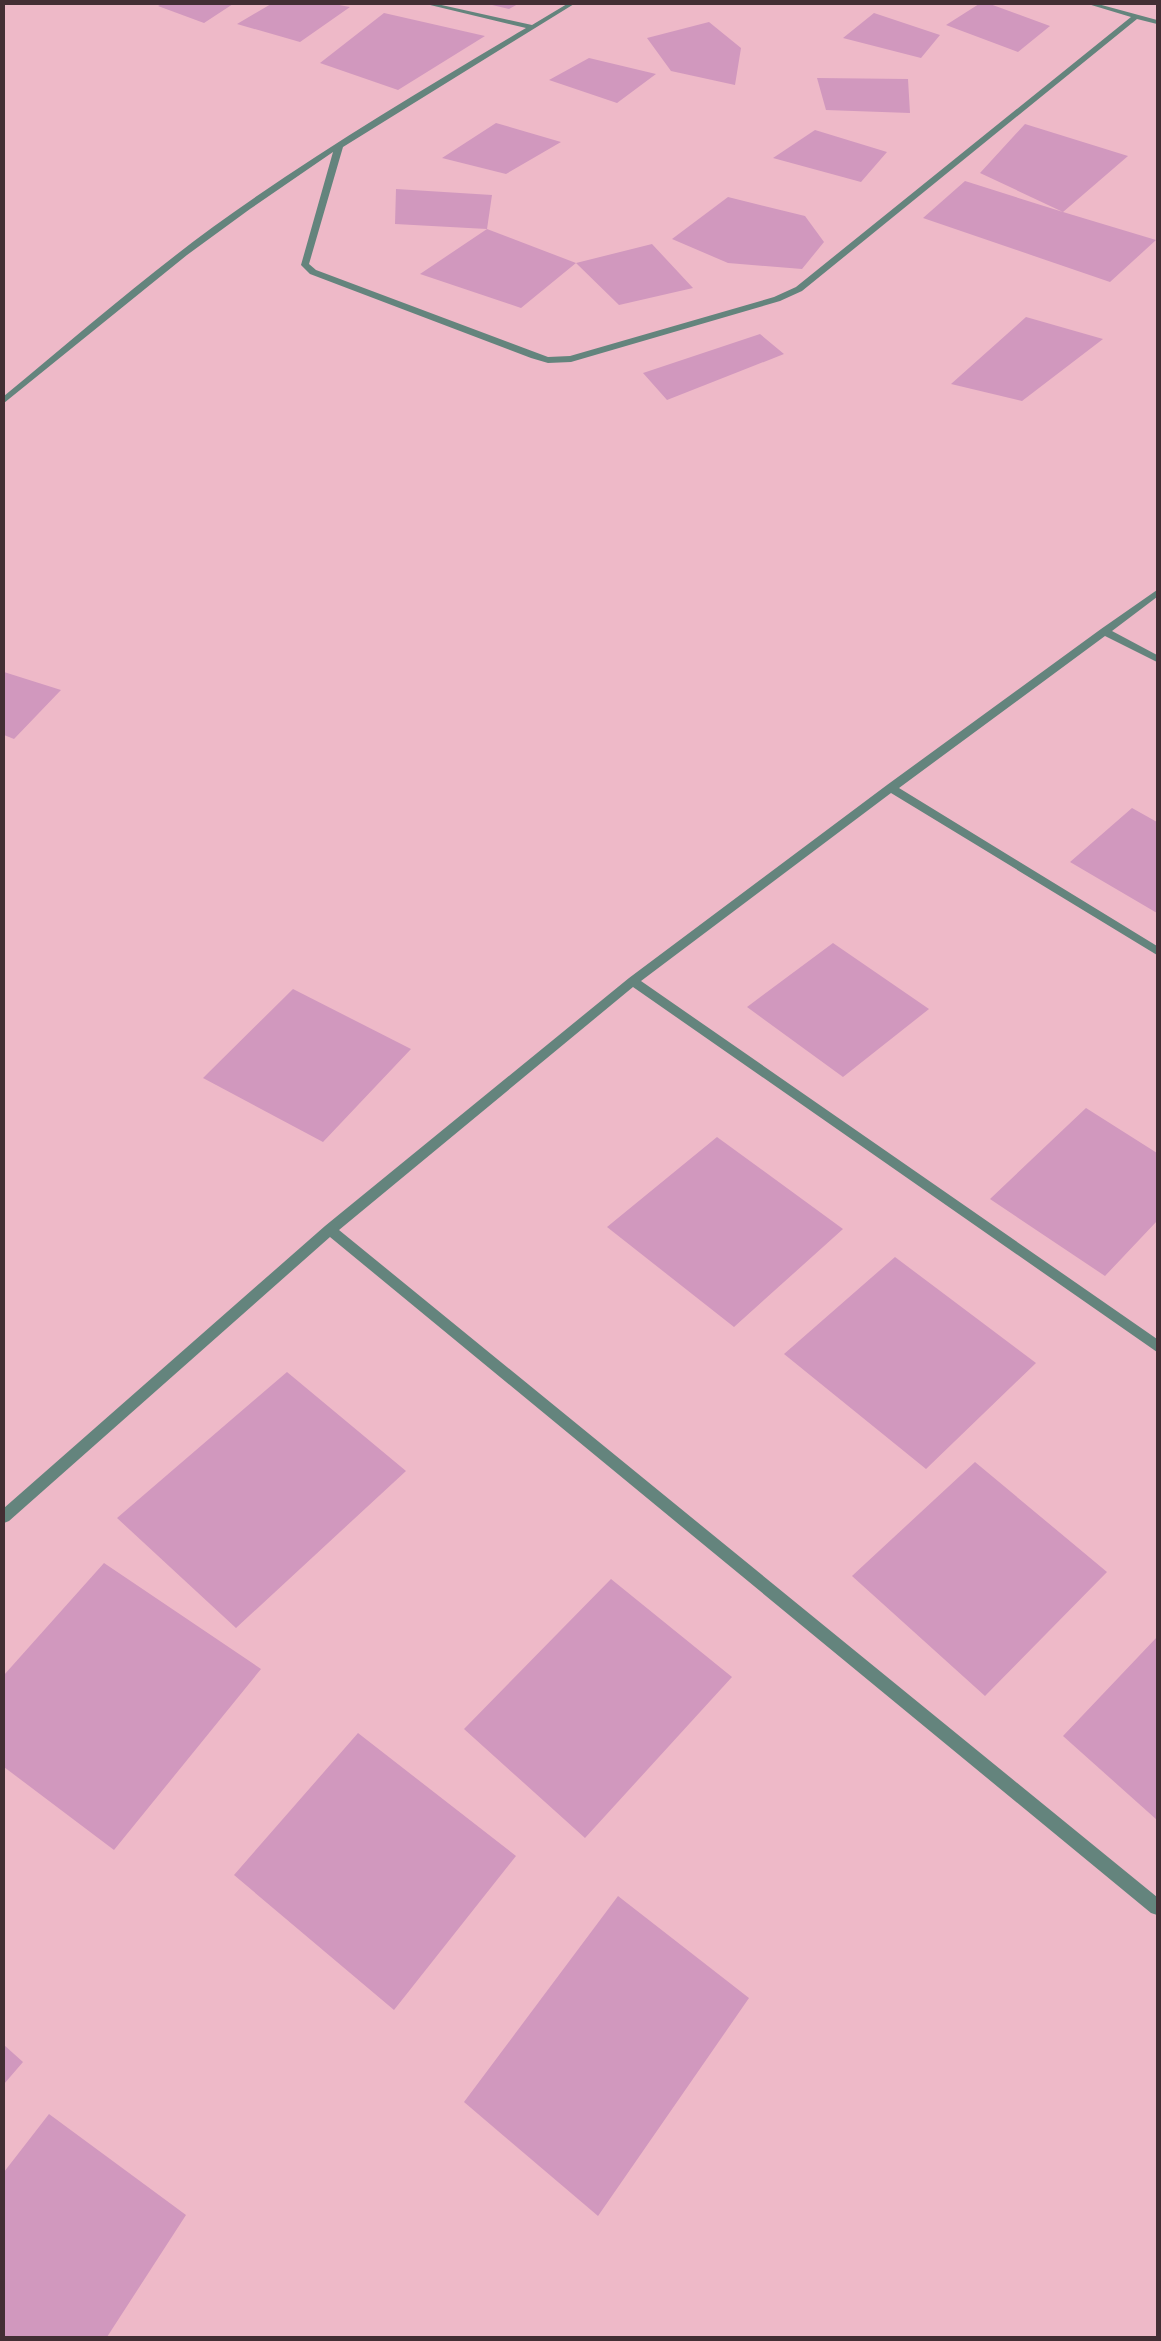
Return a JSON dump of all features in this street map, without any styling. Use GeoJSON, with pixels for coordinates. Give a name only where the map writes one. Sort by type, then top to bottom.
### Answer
{"type":"FeatureCollection","features":[{"type":"Feature","properties":{"kind":"street"},"geometry":{"type":"LineString","coordinates":[[429,4],[532,28]]}},
{"type":"Feature","properties":{"kind":"street"},"geometry":{"type":"LineString","coordinates":[[4,400],[201,240],[339,146],[571,4]]}},
{"type":"Feature","properties":{"kind":"street"},"geometry":{"type":"LineString","coordinates":[[1091,4],[1157,22]]}},
{"type":"Feature","properties":{"kind":"street"},"geometry":{"type":"LineString","coordinates":[[339,146],[307,254],[305,264],[313,272],[534,356],[548,360],[571,359],[777,299],[798,289],[1136,16]]}},
{"type":"Feature","properties":{"kind":"street"},"geometry":{"type":"LineString","coordinates":[[4,1517],[330,1230],[634,981],[891,788],[1157,593]]}},
{"type":"Feature","properties":{"kind":"street"},"geometry":{"type":"LineString","coordinates":[[1104,631],[1157,659]]}},
{"type":"Feature","properties":{"kind":"street"},"geometry":{"type":"LineString","coordinates":[[891,788],[1157,951]]}},
{"type":"Feature","properties":{"kind":"street"},"geometry":{"type":"LineString","coordinates":[[634,981],[1157,1346]]}},
{"type":"Feature","properties":{"kind":"street"},"geometry":{"type":"LineString","coordinates":[[330,1230],[1157,1907]]}},
{"type":"Feature","properties":{"kind":"building"},"geometry":{"type":"Polygon","coordinates":[[[162,4],[233,4],[204,23],[158,6],[162,4]]]}},
{"type":"Feature","properties":{"kind":"building"},"geometry":{"type":"Polygon","coordinates":[[[271,4],[334,4],[350,7],[300,42],[237,24],[271,4]]]}},
{"type":"Feature","properties":{"kind":"building"},"geometry":{"type":"Polygon","coordinates":[[[488,4],[518,4],[509,9],[488,4]]]}},
{"type":"Feature","properties":{"kind":"building"},"geometry":{"type":"Polygon","coordinates":[[[979,4],[990,4],[1050,26],[1018,52],[946,25],[979,4]]]}},
{"type":"Feature","properties":{"kind":"building"},"geometry":{"type":"Polygon","coordinates":[[[384,13],[485,36],[398,90],[320,63],[384,13]]]}},
{"type":"Feature","properties":{"kind":"building"},"geometry":{"type":"Polygon","coordinates":[[[874,13],[940,35],[921,58],[843,38],[874,13]]]}},
{"type":"Feature","properties":{"kind":"building"},"geometry":{"type":"Polygon","coordinates":[[[709,22],[741,48],[735,85],[671,71],[647,38],[709,22]]]}},
{"type":"Feature","properties":{"kind":"building"},"geometry":{"type":"Polygon","coordinates":[[[589,58],[656,74],[617,103],[549,80],[589,58]]]}},
{"type":"Feature","properties":{"kind":"building"},"geometry":{"type":"Polygon","coordinates":[[[817,78],[908,79],[910,113],[826,110],[817,78]]]}},
{"type":"Feature","properties":{"kind":"building"},"geometry":{"type":"Polygon","coordinates":[[[496,123],[561,142],[506,174],[442,158],[496,123]]]}},
{"type":"Feature","properties":{"kind":"building"},"geometry":{"type":"Polygon","coordinates":[[[1025,124],[1128,156],[1063,212],[980,173],[1025,124]]]}},
{"type":"Feature","properties":{"kind":"building"},"geometry":{"type":"Polygon","coordinates":[[[815,130],[887,152],[861,182],[773,158],[815,130]]]}},
{"type":"Feature","properties":{"kind":"building"},"geometry":{"type":"Polygon","coordinates":[[[965,181],[1156,240],[1110,282],[923,218],[965,181]]]}},
{"type":"Feature","properties":{"kind":"building"},"geometry":{"type":"Polygon","coordinates":[[[396,189],[492,195],[487,229],[395,224],[396,189]]]}},
{"type":"Feature","properties":{"kind":"building"},"geometry":{"type":"Polygon","coordinates":[[[728,197],[805,216],[824,242],[802,269],[728,263],[672,239],[728,197]]]}},
{"type":"Feature","properties":{"kind":"building"},"geometry":{"type":"Polygon","coordinates":[[[487,229],[576,263],[521,308],[420,274],[487,229]]]}},
{"type":"Feature","properties":{"kind":"building"},"geometry":{"type":"Polygon","coordinates":[[[652,244],[693,288],[619,305],[576,263],[652,244]]]}},
{"type":"Feature","properties":{"kind":"building"},"geometry":{"type":"Polygon","coordinates":[[[1026,317],[1103,339],[1022,401],[951,384],[1026,317]]]}},
{"type":"Feature","properties":{"kind":"building"},"geometry":{"type":"Polygon","coordinates":[[[760,334],[784,354],[667,400],[643,373],[760,334]]]}},
{"type":"Feature","properties":{"kind":"building"},"geometry":{"type":"Polygon","coordinates":[[[4,672],[61,690],[14,739],[4,735],[4,672]]]}},
{"type":"Feature","properties":{"kind":"building"},"geometry":{"type":"Polygon","coordinates":[[[1132,808],[1157,822],[1157,913],[1070,862],[1132,808]]]}},
{"type":"Feature","properties":{"kind":"building"},"geometry":{"type":"Polygon","coordinates":[[[833,943],[929,1009],[843,1077],[747,1007],[833,943]]]}},
{"type":"Feature","properties":{"kind":"building"},"geometry":{"type":"Polygon","coordinates":[[[293,989],[411,1049],[323,1142],[203,1078],[293,989]]]}},
{"type":"Feature","properties":{"kind":"building"},"geometry":{"type":"Polygon","coordinates":[[[1086,1108],[1157,1153],[1157,1221],[1105,1276],[990,1199],[1086,1108]]]}},
{"type":"Feature","properties":{"kind":"building"},"geometry":{"type":"Polygon","coordinates":[[[717,1137],[843,1229],[734,1327],[607,1227],[717,1137]]]}},
{"type":"Feature","properties":{"kind":"building"},"geometry":{"type":"Polygon","coordinates":[[[895,1257],[1036,1363],[926,1469],[784,1354],[895,1257]]]}},
{"type":"Feature","properties":{"kind":"building"},"geometry":{"type":"Polygon","coordinates":[[[287,1372],[406,1471],[236,1628],[117,1518],[287,1372]]]}},
{"type":"Feature","properties":{"kind":"building"},"geometry":{"type":"Polygon","coordinates":[[[975,1462],[1107,1572],[985,1696],[852,1576],[975,1462]]]}},
{"type":"Feature","properties":{"kind":"building"},"geometry":{"type":"Polygon","coordinates":[[[104,1563],[261,1669],[114,1850],[4,1767],[4,1675],[104,1563]]]}},
{"type":"Feature","properties":{"kind":"building"},"geometry":{"type":"Polygon","coordinates":[[[611,1579],[732,1677],[585,1838],[464,1729],[611,1579]]]}},
{"type":"Feature","properties":{"kind":"building"},"geometry":{"type":"Polygon","coordinates":[[[1157,1637],[1157,1820],[1063,1736],[1157,1637]]]}},
{"type":"Feature","properties":{"kind":"building"},"geometry":{"type":"Polygon","coordinates":[[[358,1733],[516,1856],[394,2010],[234,1875],[358,1733]]]}},
{"type":"Feature","properties":{"kind":"building"},"geometry":{"type":"Polygon","coordinates":[[[618,1896],[749,1998],[598,2216],[464,2102],[618,1896]]]}},
{"type":"Feature","properties":{"kind":"building"},"geometry":{"type":"Polygon","coordinates":[[[4,2045],[23,2062],[4,2084],[4,2045]]]}},
{"type":"Feature","properties":{"kind":"building"},"geometry":{"type":"Polygon","coordinates":[[[49,2114],[186,2215],[107,2337],[4,2337],[4,2172],[49,2114]]]}}]}
